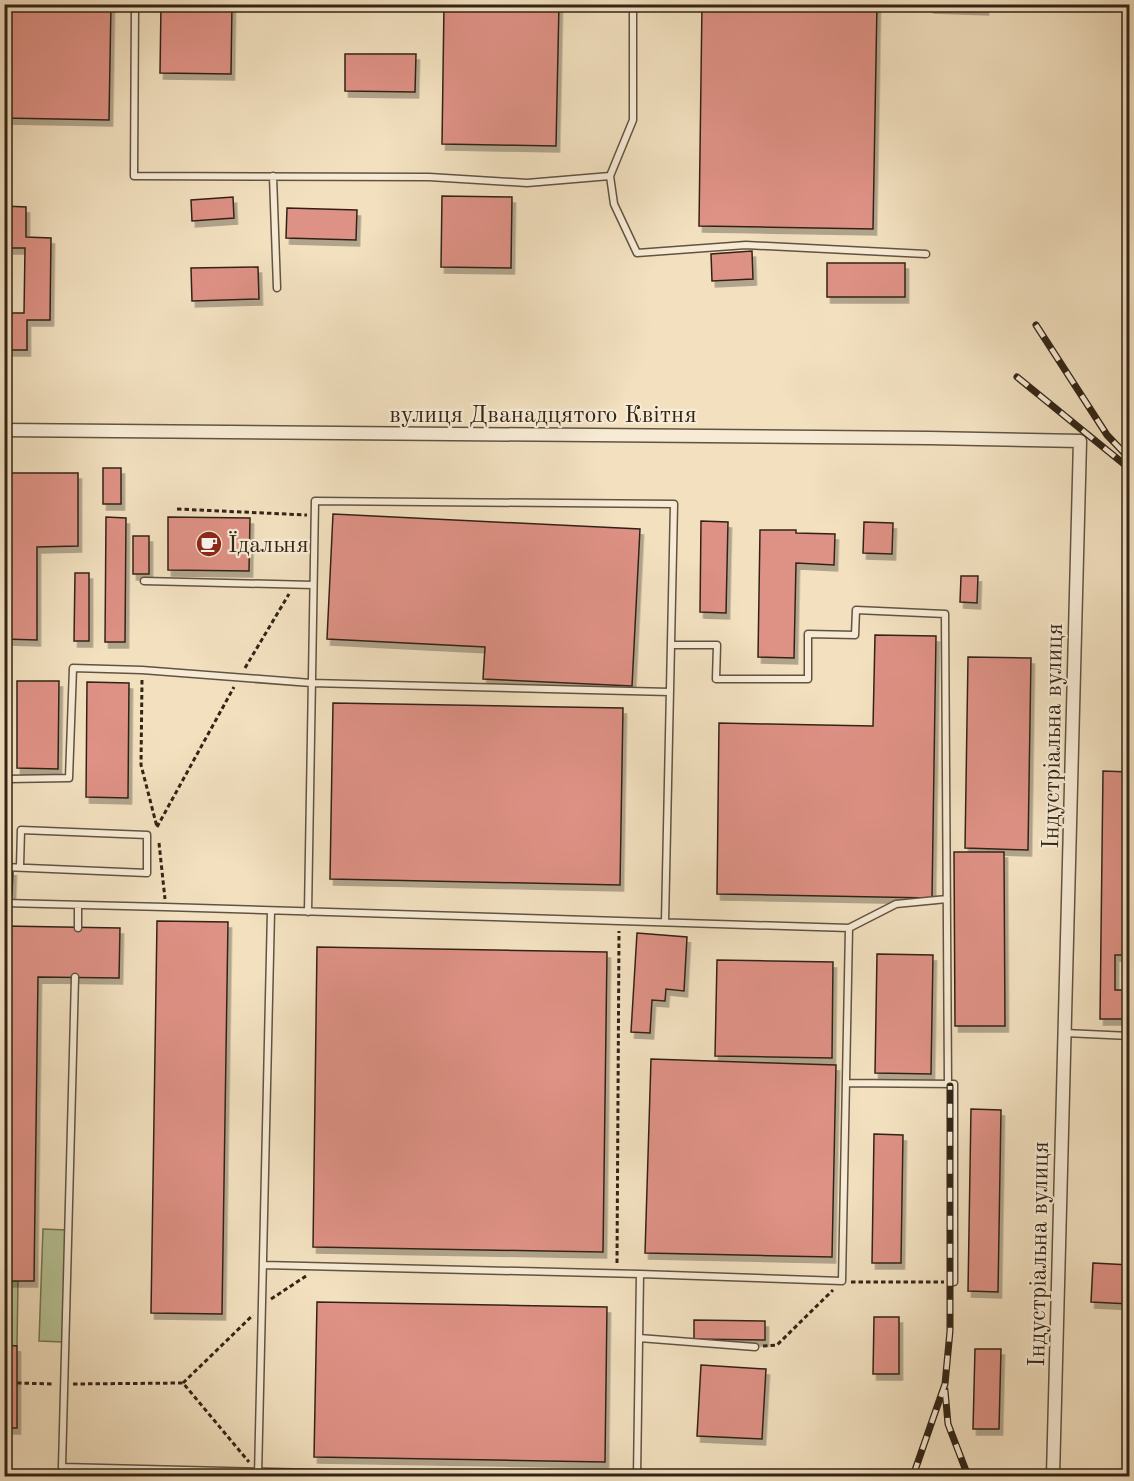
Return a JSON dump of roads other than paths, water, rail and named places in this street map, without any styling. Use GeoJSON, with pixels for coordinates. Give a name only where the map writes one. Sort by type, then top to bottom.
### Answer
{"type":"FeatureCollection","features":[{"type":"Feature","properties":{"kind":"street","name":"вулиця Дванадцятого Квітня"},"geometry":{"type":"LineString","coordinates":[[4,430],[1080,441]]}},
{"type":"Feature","properties":{"kind":"street","name":"Індустріальна вулиця"},"geometry":{"type":"LineString","coordinates":[[1053,1476],[1080,441]]}},
{"type":"Feature","properties":{"kind":"lane"},"geometry":{"type":"LineString","coordinates":[[135,4],[134,176],[429,177],[526,183],[610,176]]}},
{"type":"Feature","properties":{"kind":"lane"},"geometry":{"type":"LineString","coordinates":[[633,4],[633,120],[610,176],[614,204],[637,253],[746,245],[926,254]]}},
{"type":"Feature","properties":{"kind":"lane"},"geometry":{"type":"LineString","coordinates":[[273,176],[277,288]]}},
{"type":"Feature","properties":{"kind":"lane"},"geometry":{"type":"LineString","coordinates":[[309,912],[315,501],[674,504],[664,922]]}},
{"type":"Feature","properties":{"kind":"lane"},"geometry":{"type":"LineString","coordinates":[[144,581],[313,585]]}},
{"type":"Feature","properties":{"kind":"lane"},"geometry":{"type":"LineString","coordinates":[[671,645],[717,645],[716,679],[808,679],[808,634],[855,635],[856,610],[945,614],[948,1084]]}},
{"type":"Feature","properties":{"kind":"lane"},"geometry":{"type":"LineString","coordinates":[[8,779],[69,778],[73,668],[142,670],[311,683],[670,692]]}},
{"type":"Feature","properties":{"kind":"lane"},"geometry":{"type":"LineString","coordinates":[[4,867],[147,873],[147,835],[21,830],[20,867]]}},
{"type":"Feature","properties":{"kind":"lane"},"geometry":{"type":"LineString","coordinates":[[4,903],[849,928],[896,904],[947,899]]}},
{"type":"Feature","properties":{"kind":"lane"},"geometry":{"type":"LineString","coordinates":[[78,904],[78,928]]}},
{"type":"Feature","properties":{"kind":"lane"},"geometry":{"type":"LineString","coordinates":[[258,1475],[271,911]]}},
{"type":"Feature","properties":{"kind":"lane"},"geometry":{"type":"LineString","coordinates":[[263,1265],[842,1281],[849,928]]}},
{"type":"Feature","properties":{"kind":"lane"},"geometry":{"type":"LineString","coordinates":[[75,977],[62,1467],[258,1475],[436,1476]]}},
{"type":"Feature","properties":{"kind":"lane"},"geometry":{"type":"LineString","coordinates":[[1065,1033],[1130,1036]]}},
{"type":"Feature","properties":{"kind":"lane"},"geometry":{"type":"LineString","coordinates":[[846,1083],[954,1084],[954,1282]]}},
{"type":"Feature","properties":{"kind":"lane"},"geometry":{"type":"LineString","coordinates":[[638,1476],[640,1274]]}},
{"type":"Feature","properties":{"kind":"lane"},"geometry":{"type":"LineString","coordinates":[[639,1338],[755,1347]]}},
{"type":"Feature","properties":{"kind":"railway"},"geometry":{"type":"LineString","coordinates":[[1036,325],[1107,435],[1130,459]]}},
{"type":"Feature","properties":{"kind":"railway"},"geometry":{"type":"LineString","coordinates":[[1017,377],[1130,469]]}},
{"type":"Feature","properties":{"kind":"railway"},"geometry":{"type":"LineString","coordinates":[[913,1476],[945,1384],[950,1331],[950,1086]]}},
{"type":"Feature","properties":{"kind":"railway"},"geometry":{"type":"LineString","coordinates":[[945,1390],[948,1424],[968,1476]]}},
{"type":"Feature","properties":{"kind":"place","name":"Їдальня"},"geometry":{"type":"Point","coordinates":[209,544]}}]}
